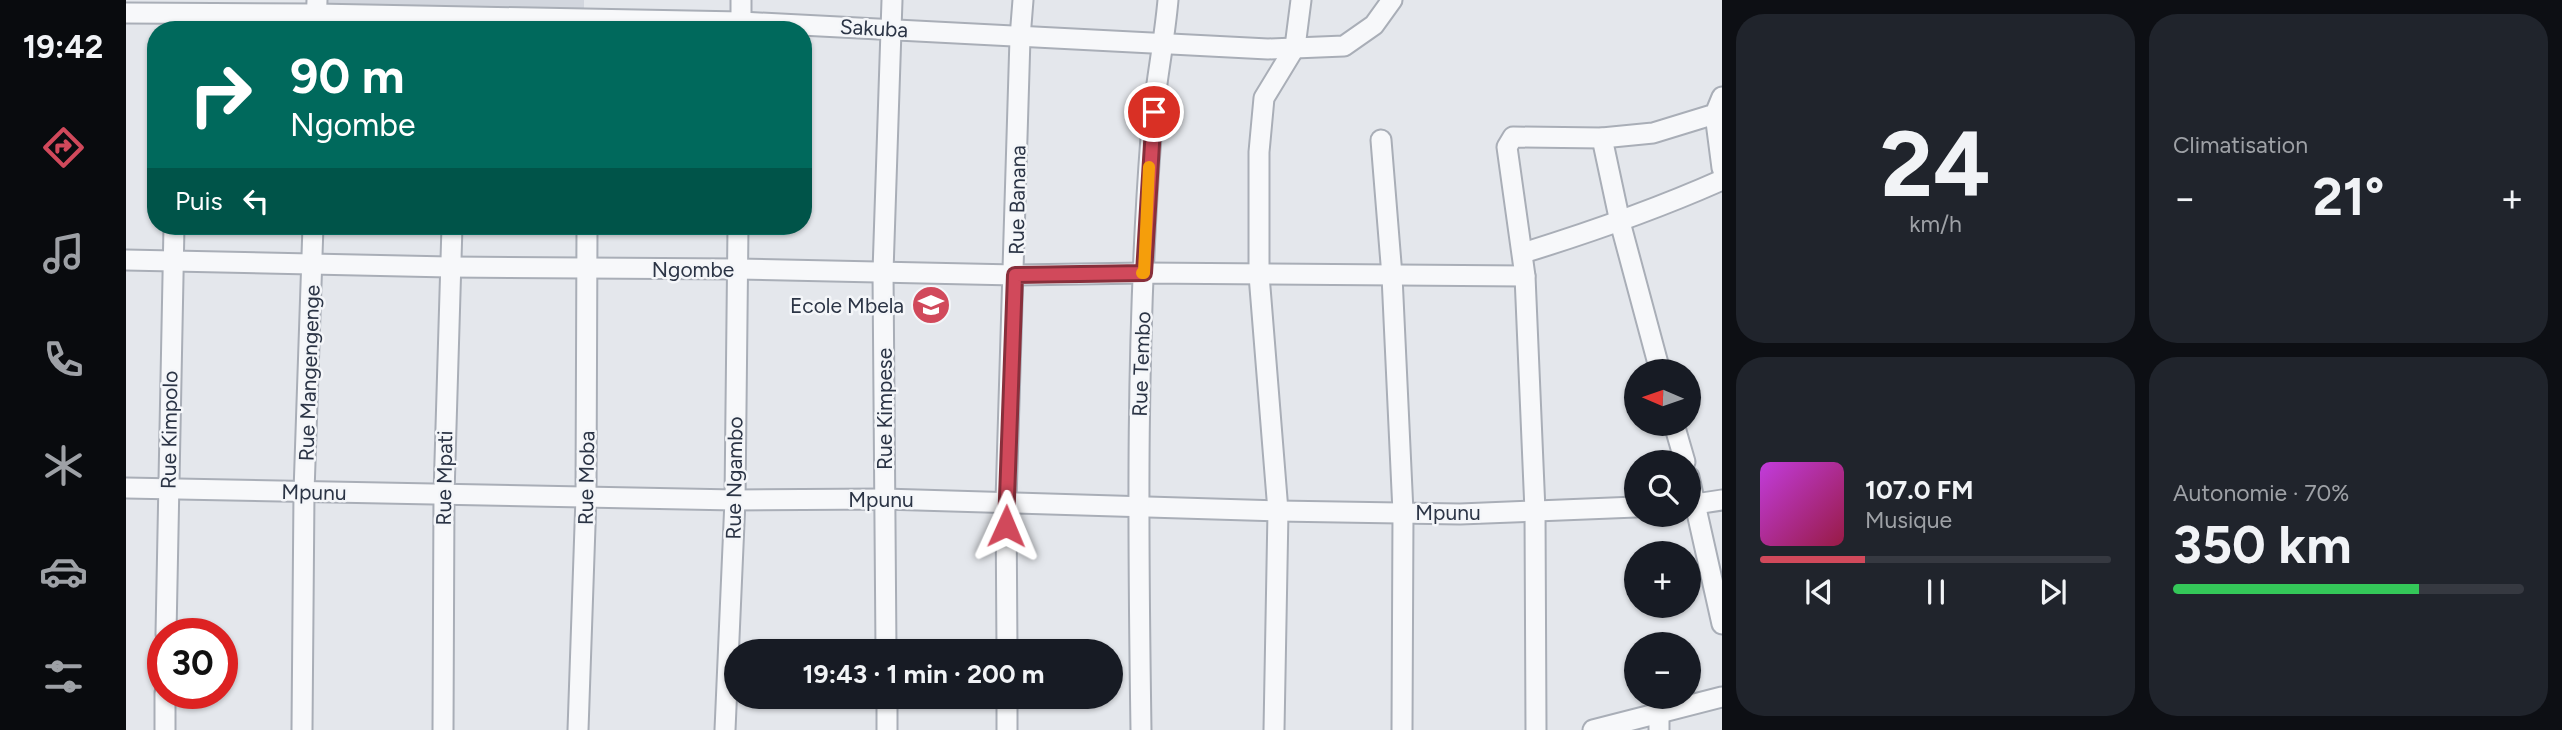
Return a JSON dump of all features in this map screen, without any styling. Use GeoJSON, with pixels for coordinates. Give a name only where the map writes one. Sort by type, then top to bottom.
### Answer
{"type":"FeatureCollection","features":[{"type":"Feature","properties":{"kind":"street"},"geometry":{"type":"LineString","coordinates":[[741,0],[741,21]]}},
{"type":"Feature","properties":{"kind":"street","name":"Rue Kimpese"},"geometry":{"type":"LineString","coordinates":[[886,639],[883,272],[892,0]]}},
{"type":"Feature","properties":{"kind":"street","name":"Rue Banana"},"geometry":{"type":"LineString","coordinates":[[1007,639],[1006,501],[1023,0]]}},
{"type":"Feature","properties":{"kind":"street","name":"Rue Tembo"},"geometry":{"type":"LineString","coordinates":[[1141,730],[1137,506],[1144,273],[1151,135],[1168,0]]}},
{"type":"Feature","properties":{"kind":"street"},"geometry":{"type":"LineString","coordinates":[[1274,730],[1278,511],[1259,275],[1259,152],[1264,98],[1295,47],[1301,0]]}},
{"type":"Feature","properties":{"kind":"street","name":"Sakuba"},"geometry":{"type":"LineString","coordinates":[[812,27],[891,29],[1020,38],[1268,49],[1344,46],[1374,25],[1392,0]]}},
{"type":"Feature","properties":{"kind":"street","name":"Sakuba"},"geometry":{"type":"LineString","coordinates":[[126,13],[316,15],[413,21]]}},
{"type":"Feature","properties":{"kind":"street","name":"Sakuba"},"geometry":{"type":"LineString","coordinates":[[511,21],[592,16],[666,21]]}},
{"type":"Feature","properties":{"kind":"street"},"geometry":{"type":"LineString","coordinates":[[1536,730],[1535,510],[1525,276],[1507,148],[1509,141],[1513,137],[1602,138],[1653,133],[1719,106],[1722,168]]}},
{"type":"Feature","properties":{"kind":"street"},"geometry":{"type":"LineString","coordinates":[[1602,138],[1620,222],[1657,359]]}},
{"type":"Feature","properties":{"kind":"street"},"geometry":{"type":"LineString","coordinates":[[1381,140],[1392,276],[1403,512],[1402,730]]}},
{"type":"Feature","properties":{"kind":"street"},"geometry":{"type":"LineString","coordinates":[[1523,253],[1620,222],[1722,180]]}},
{"type":"Feature","properties":{"kind":"street","name":"Rue Kimpolo"},"geometry":{"type":"LineString","coordinates":[[166,618],[173,235]]}},
{"type":"Feature","properties":{"kind":"street","name":"Rue Mangengenge"},"geometry":{"type":"LineString","coordinates":[[302,730],[304,492],[313,235]]}},
{"type":"Feature","properties":{"kind":"street","name":"Rue Mpati"},"geometry":{"type":"LineString","coordinates":[[443,730],[443,494],[451,235]]}},
{"type":"Feature","properties":{"kind":"street","name":"Rue Moba"},"geometry":{"type":"LineString","coordinates":[[578,730],[586,497],[587,235]]}},
{"type":"Feature","properties":{"kind":"street","name":"Rue Ngambo"},"geometry":{"type":"LineString","coordinates":[[725,730],[735,500],[738,235]]}},
{"type":"Feature","properties":{"kind":"street","name":"Ngombe"},"geometry":{"type":"LineString","coordinates":[[126,260],[1015,275],[1144,273],[1525,276]]}},
{"type":"Feature","properties":{"kind":"street","name":"Mpunu"},"geometry":{"type":"LineString","coordinates":[[126,488],[735,500],[1006,501],[1278,511],[1460,514],[1624,507]]}},
{"type":"Feature","properties":{"kind":"street"},"geometry":{"type":"LineString","coordinates":[[1701,504],[1722,500]]}},
{"type":"Feature","properties":{"kind":"street"},"geometry":{"type":"LineString","coordinates":[[1698,527],[1722,624]]}},
{"type":"Feature","properties":{"kind":"street"},"geometry":{"type":"LineString","coordinates":[[1593,730],[1659,721],[1722,697]]}},
{"type":"Feature","properties":{"kind":"street"},"geometry":{"type":"LineString","coordinates":[[165,709],[165,730]]}},
{"type":"Feature","properties":{"kind":"street"},"geometry":{"type":"LineString","coordinates":[[887,709],[887,730]]}},
{"type":"Feature","properties":{"kind":"street"},"geometry":{"type":"LineString","coordinates":[[1007,709],[1007,730]]}},
{"type":"Feature","properties":{"kind":"shaded area"},"geometry":{"type":"Polygon","coordinates":[[[324,0],[584,0],[584,15],[324,9],[324,0]]]}},
{"type":"Feature","properties":{"kind":"slow traffic"},"geometry":{"type":"LineString","coordinates":[[1142,273],[1149,167]]}},
{"type":"Feature","properties":{"kind":"place","name":"Ecole Mbela"},"geometry":{"type":"Point","coordinates":[931,305]}},
{"type":"Feature","properties":{"kind":"route"},"geometry":{"type":"LineString","coordinates":[[1006,526],[1015,275],[1144,273],[1154,112]]}}]}
